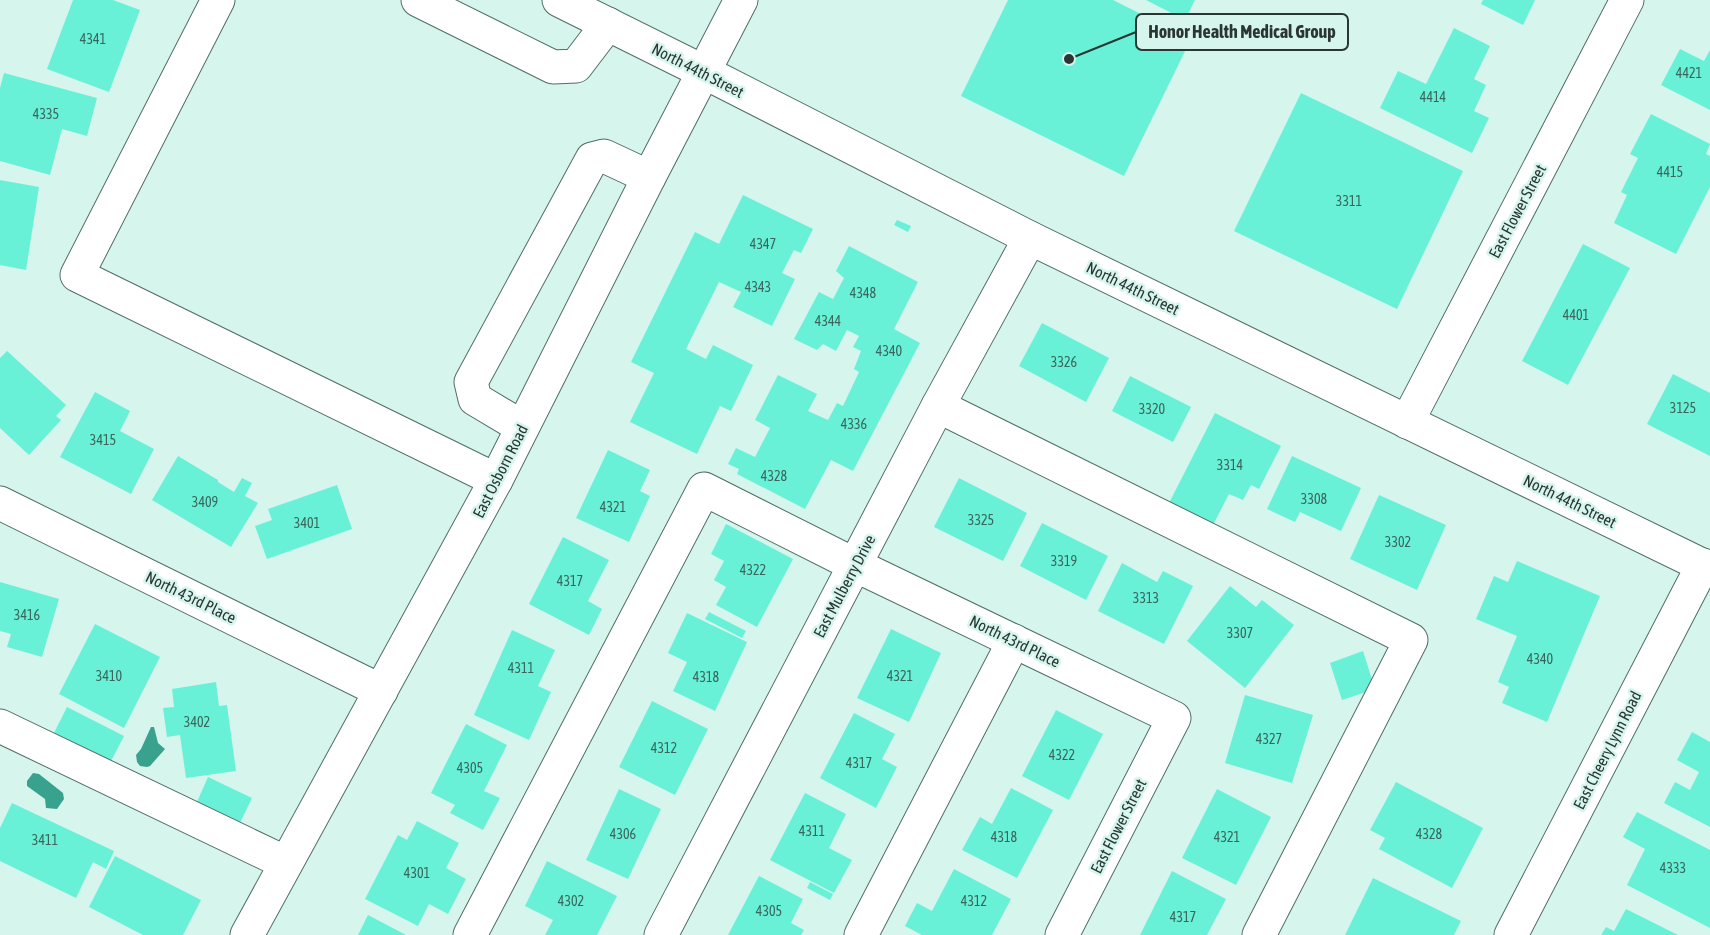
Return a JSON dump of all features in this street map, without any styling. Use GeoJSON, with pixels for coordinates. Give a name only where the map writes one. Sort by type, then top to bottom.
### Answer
{"type":"FeatureCollection","features":[{"type":"Feature","properties":{"kind":"street"},"geometry":{"type":"LineString","coordinates":[[218,0],[77,274],[496,480]]}},
{"type":"Feature","properties":{"kind":"street"},"geometry":{"type":"LineString","coordinates":[[418,0],[553,68],[576,66],[608,24]]}},
{"type":"Feature","properties":{"kind":"street","name":"North 44th Street"},"geometry":{"type":"LineString","coordinates":[[559,0],[1030,238],[1706,567]]}},
{"type":"Feature","properties":{"kind":"street","name":"East Osborn Road"},"geometry":{"type":"LineString","coordinates":[[247,935],[496,480],[648,177],[741,0]]}},
{"type":"Feature","properties":{"kind":"street","name":"East Flower Street"},"geometry":{"type":"LineString","coordinates":[[1407,422],[1627,0]]}},
{"type":"Feature","properties":{"kind":"street"},"geometry":{"type":"LineString","coordinates":[[522,427],[475,399],[471,382],[592,159],[604,156],[648,177]]}},
{"type":"Feature","properties":{"kind":"street","name":"East Mulberry Drive"},"geometry":{"type":"LineString","coordinates":[[661,935],[938,406],[1030,238]]}},
{"type":"Feature","properties":{"kind":"street"},"geometry":{"type":"LineString","coordinates":[[938,406],[1411,640],[1259,935]]}},
{"type":"Feature","properties":{"kind":"street","name":"North 43rd Place"},"geometry":{"type":"LineString","coordinates":[[470,935],[704,489],[855,565],[1174,718]]}},
{"type":"Feature","properties":{"kind":"street","name":"North 43rd Place"},"geometry":{"type":"LineString","coordinates":[[0,503],[381,691]]}},
{"type":"Feature","properties":{"kind":"street","name":"East Cheery Lynn Road"},"geometry":{"type":"LineString","coordinates":[[1511,935],[1706,567]]}},
{"type":"Feature","properties":{"kind":"street"},"geometry":{"type":"LineString","coordinates":[[861,935],[1014,641]]}},
{"type":"Feature","properties":{"kind":"street","name":"East Flower Street"},"geometry":{"type":"LineString","coordinates":[[1062,935],[1174,718]]}},
{"type":"Feature","properties":{"kind":"street"},"geometry":{"type":"LineString","coordinates":[[0,726],[286,863]]}},
{"type":"Feature","properties":{"kind":"shaded area"},"geometry":{"type":"Polygon","coordinates":[[[151,727],[154,727],[158,743],[165,749],[150,766],[140,766],[136,755],[151,727]]]}},
{"type":"Feature","properties":{"kind":"shaded area"},"geometry":{"type":"Polygon","coordinates":[[[33,773],[39,774],[63,793],[64,799],[57,809],[46,808],[45,799],[27,786],[27,781],[33,773]]]}},
{"type":"Feature","properties":{"kind":"building"},"geometry":{"type":"Polygon","coordinates":[[[73,0],[113,0],[140,10],[109,92],[47,69],[73,0]]]}},
{"type":"Feature","properties":{"kind":"building"},"geometry":{"type":"Polygon","coordinates":[[[1008,0],[1113,0],[1191,39],[1124,176],[961,96],[1008,0]]]}},
{"type":"Feature","properties":{"kind":"building"},"geometry":{"type":"Polygon","coordinates":[[[1146,0],[1195,0],[1185,20],[1146,0]]]}},
{"type":"Feature","properties":{"kind":"building"},"geometry":{"type":"Polygon","coordinates":[[[1483,0],[1535,0],[1523,25],[1481,4],[1483,0]]]}},
{"type":"Feature","properties":{"kind":"building"},"geometry":{"type":"Polygon","coordinates":[[[1454,28],[1490,46],[1474,79],[1486,85],[1474,111],[1489,118],[1472,153],[1380,108],[1398,71],[1426,84],[1454,28]]]}},
{"type":"Feature","properties":{"kind":"building"},"geometry":{"type":"Polygon","coordinates":[[[1680,49],[1704,61],[1710,50],[1710,110],[1661,85],[1680,49]]]}},
{"type":"Feature","properties":{"kind":"building"},"geometry":{"type":"Polygon","coordinates":[[[4,73],[97,98],[87,136],[62,129],[50,175],[0,161],[0,88],[4,73]]]}},
{"type":"Feature","properties":{"kind":"building"},"geometry":{"type":"Polygon","coordinates":[[[1301,93],[1463,171],[1397,309],[1234,231],[1301,93]]]}},
{"type":"Feature","properties":{"kind":"building"},"geometry":{"type":"Polygon","coordinates":[[[1651,114],[1710,144],[1706,154],[1710,156],[1710,187],[1676,254],[1614,223],[1627,195],[1621,192],[1638,158],[1630,154],[1651,114]]]}},
{"type":"Feature","properties":{"kind":"building"},"geometry":{"type":"Polygon","coordinates":[[[0,180],[39,187],[26,270],[0,265],[0,180]]]}},
{"type":"Feature","properties":{"kind":"building"},"geometry":{"type":"Polygon","coordinates":[[[743,195],[813,229],[801,253],[794,250],[782,273],[795,279],[772,326],[733,307],[741,292],[719,282],[686,349],[706,359],[713,345],[753,365],[731,411],[720,406],[697,454],[630,422],[654,373],[631,362],[695,232],[719,244],[743,195]]]}},
{"type":"Feature","properties":{"kind":"building"},"geometry":{"type":"Polygon","coordinates":[[[897,220],[911,226],[908,232],[894,225],[897,220]]]}},
{"type":"Feature","properties":{"kind":"building"},"geometry":{"type":"Polygon","coordinates":[[[1583,244],[1630,268],[1568,385],[1522,361],[1583,244]]]}},
{"type":"Feature","properties":{"kind":"building"},"geometry":{"type":"Polygon","coordinates":[[[849,246],[918,282],[894,329],[920,343],[853,471],[831,460],[805,509],[737,474],[739,469],[728,464],[736,448],[755,457],[770,428],[755,420],[778,375],[817,394],[808,411],[828,420],[837,403],[843,406],[859,372],[854,369],[861,351],[853,347],[859,336],[847,330],[836,351],[823,344],[817,350],[794,339],[819,292],[833,299],[844,278],[836,271],[849,246]]]}},
{"type":"Feature","properties":{"kind":"building"},"geometry":{"type":"Polygon","coordinates":[[[1042,323],[1109,358],[1086,402],[1019,366],[1042,323]]]}},
{"type":"Feature","properties":{"kind":"building"},"geometry":{"type":"Polygon","coordinates":[[[7,351],[66,405],[56,416],[61,420],[29,455],[0,428],[0,358],[7,351]]]}},
{"type":"Feature","properties":{"kind":"building"},"geometry":{"type":"Polygon","coordinates":[[[1673,374],[1710,393],[1710,456],[1647,424],[1673,374]]]}},
{"type":"Feature","properties":{"kind":"building"},"geometry":{"type":"Polygon","coordinates":[[[1130,376],[1191,407],[1173,442],[1112,411],[1130,376]]]}},
{"type":"Feature","properties":{"kind":"building"},"geometry":{"type":"Polygon","coordinates":[[[95,392],[130,411],[120,431],[154,449],[131,494],[60,457],[95,392]]]}},
{"type":"Feature","properties":{"kind":"building"},"geometry":{"type":"Polygon","coordinates":[[[1215,413],[1281,446],[1259,489],[1251,485],[1243,500],[1229,494],[1212,527],[1168,505],[1215,413]]]}},
{"type":"Feature","properties":{"kind":"building"},"geometry":{"type":"Polygon","coordinates":[[[608,450],[650,470],[640,491],[650,496],[629,542],[576,518],[608,450]]]}},
{"type":"Feature","properties":{"kind":"building"},"geometry":{"type":"Polygon","coordinates":[[[178,456],[234,492],[242,478],[252,483],[245,496],[258,503],[231,547],[152,500],[178,456]]]}},
{"type":"Feature","properties":{"kind":"building"},"geometry":{"type":"Polygon","coordinates":[[[1292,456],[1361,488],[1341,531],[1300,512],[1295,522],[1267,509],[1292,456]]]}},
{"type":"Feature","properties":{"kind":"building"},"geometry":{"type":"Polygon","coordinates":[[[959,478],[1027,513],[1003,561],[934,527],[959,478]]]}},
{"type":"Feature","properties":{"kind":"building"},"geometry":{"type":"Polygon","coordinates":[[[337,485],[352,529],[267,559],[255,526],[272,520],[268,509],[337,485]]]}},
{"type":"Feature","properties":{"kind":"building"},"geometry":{"type":"Polygon","coordinates":[[[1379,495],[1446,525],[1417,590],[1350,559],[1379,495]]]}},
{"type":"Feature","properties":{"kind":"building"},"geometry":{"type":"Polygon","coordinates":[[[1042,523],[1108,556],[1086,600],[1020,566],[1042,523]]]}},
{"type":"Feature","properties":{"kind":"building"},"geometry":{"type":"Polygon","coordinates":[[[726,524],[793,559],[757,627],[716,605],[726,587],[714,580],[724,561],[711,554],[726,524]]]}},
{"type":"Feature","properties":{"kind":"building"},"geometry":{"type":"Polygon","coordinates":[[[563,537],[609,560],[588,601],[602,609],[589,635],[529,604],[563,537]]]}},
{"type":"Feature","properties":{"kind":"building"},"geometry":{"type":"Polygon","coordinates":[[[1517,561],[1600,596],[1547,722],[1502,703],[1509,687],[1498,682],[1517,636],[1476,619],[1494,576],[1508,582],[1517,561]]]}},
{"type":"Feature","properties":{"kind":"building"},"geometry":{"type":"Polygon","coordinates":[[[1122,563],[1157,582],[1163,571],[1193,586],[1164,644],[1098,611],[1122,563]]]}},
{"type":"Feature","properties":{"kind":"building"},"geometry":{"type":"Polygon","coordinates":[[[0,582],[59,599],[42,657],[7,647],[11,634],[0,631],[0,582]]]}},
{"type":"Feature","properties":{"kind":"building"},"geometry":{"type":"Polygon","coordinates":[[[1230,586],[1256,607],[1262,600],[1294,625],[1245,688],[1187,641],[1230,586]]]}},
{"type":"Feature","properties":{"kind":"building"},"geometry":{"type":"Polygon","coordinates":[[[709,612],[746,631],[742,638],[705,619],[709,612]]]}},
{"type":"Feature","properties":{"kind":"building"},"geometry":{"type":"Polygon","coordinates":[[[687,613],[747,642],[715,711],[673,691],[687,662],[668,653],[687,613]]]}},
{"type":"Feature","properties":{"kind":"building"},"geometry":{"type":"Polygon","coordinates":[[[95,624],[160,657],[124,728],[59,694],[95,624]]]}},
{"type":"Feature","properties":{"kind":"building"},"geometry":{"type":"Polygon","coordinates":[[[891,629],[941,653],[909,722],[857,698],[891,629]]]}},
{"type":"Feature","properties":{"kind":"building"},"geometry":{"type":"Polygon","coordinates":[[[512,630],[555,650],[538,686],[551,692],[529,740],[474,715],[512,630]]]}},
{"type":"Feature","properties":{"kind":"building"},"geometry":{"type":"Polygon","coordinates":[[[1363,651],[1375,689],[1342,700],[1330,663],[1363,651]]]}},
{"type":"Feature","properties":{"kind":"building"},"geometry":{"type":"Polygon","coordinates":[[[216,682],[219,706],[227,705],[236,771],[186,778],[180,735],[167,737],[163,708],[174,707],[172,689],[216,682]]]}},
{"type":"Feature","properties":{"kind":"building"},"geometry":{"type":"Polygon","coordinates":[[[1245,695],[1313,715],[1292,783],[1225,763],[1245,695]]]}},
{"type":"Feature","properties":{"kind":"building"},"geometry":{"type":"Polygon","coordinates":[[[652,701],[708,729],[675,795],[619,767],[652,701]]]}},
{"type":"Feature","properties":{"kind":"building"},"geometry":{"type":"Polygon","coordinates":[[[67,707],[124,736],[107,769],[50,741],[67,707]]]}},
{"type":"Feature","properties":{"kind":"building"},"geometry":{"type":"Polygon","coordinates":[[[1056,710],[1103,734],[1069,800],[1022,776],[1056,710]]]}},
{"type":"Feature","properties":{"kind":"building"},"geometry":{"type":"Polygon","coordinates":[[[854,713],[895,734],[882,759],[897,767],[876,808],[820,778],[854,713]]]}},
{"type":"Feature","properties":{"kind":"building"},"geometry":{"type":"Polygon","coordinates":[[[466,724],[507,745],[484,791],[500,798],[483,830],[450,813],[455,805],[431,793],[466,724]]]}},
{"type":"Feature","properties":{"kind":"building"},"geometry":{"type":"Polygon","coordinates":[[[1692,732],[1710,742],[1710,827],[1664,803],[1675,782],[1690,790],[1699,772],[1677,760],[1692,732]]]}},
{"type":"Feature","properties":{"kind":"building"},"geometry":{"type":"Polygon","coordinates":[[[208,777],[252,798],[236,831],[193,811],[208,777]]]}},
{"type":"Feature","properties":{"kind":"building"},"geometry":{"type":"Polygon","coordinates":[[[1396,782],[1483,828],[1452,888],[1379,849],[1385,838],[1370,830],[1396,782]]]}},
{"type":"Feature","properties":{"kind":"building"},"geometry":{"type":"Polygon","coordinates":[[[1011,788],[1053,810],[1017,878],[962,850],[980,817],[992,824],[1011,788]]]}},
{"type":"Feature","properties":{"kind":"building"},"geometry":{"type":"Polygon","coordinates":[[[619,789],[661,809],[628,879],[586,860],[619,789]]]}},
{"type":"Feature","properties":{"kind":"building"},"geometry":{"type":"Polygon","coordinates":[[[1217,789],[1271,817],[1236,885],[1182,858],[1217,789]]]}},
{"type":"Feature","properties":{"kind":"building"},"geometry":{"type":"Polygon","coordinates":[[[805,793],[846,814],[829,848],[852,860],[834,893],[770,860],[805,793]]]}},
{"type":"Feature","properties":{"kind":"building"},"geometry":{"type":"Polygon","coordinates":[[[12,803],[114,851],[106,869],[93,862],[76,898],[0,861],[0,828],[12,803]]]}},
{"type":"Feature","properties":{"kind":"building"},"geometry":{"type":"Polygon","coordinates":[[[1637,812],[1710,850],[1710,928],[1627,885],[1645,849],[1623,837],[1637,812]]]}},
{"type":"Feature","properties":{"kind":"building"},"geometry":{"type":"Polygon","coordinates":[[[417,821],[459,843],[446,868],[466,879],[448,914],[429,904],[418,926],[365,899],[398,835],[407,840],[417,821]]]}},
{"type":"Feature","properties":{"kind":"building"},"geometry":{"type":"Polygon","coordinates":[[[115,856],[201,900],[183,935],[143,935],[89,907],[115,856]]]}},
{"type":"Feature","properties":{"kind":"building"},"geometry":{"type":"Polygon","coordinates":[[[547,861],[617,896],[597,935],[545,935],[553,920],[525,906],[547,861]]]}},
{"type":"Feature","properties":{"kind":"building"},"geometry":{"type":"Polygon","coordinates":[[[954,869],[1011,899],[992,935],[922,935],[905,926],[917,903],[932,911],[954,869]]]}},
{"type":"Feature","properties":{"kind":"building"},"geometry":{"type":"Polygon","coordinates":[[[1172,871],[1226,899],[1207,935],[1140,935],[1172,871]]]}},
{"type":"Feature","properties":{"kind":"building"},"geometry":{"type":"Polygon","coordinates":[[[759,876],[803,899],[791,923],[804,930],[801,935],[728,935],[759,876]]]}},
{"type":"Feature","properties":{"kind":"building"},"geometry":{"type":"Polygon","coordinates":[[[1373,878],[1461,921],[1454,935],[1345,935],[1373,878]]]}},
{"type":"Feature","properties":{"kind":"building"},"geometry":{"type":"Polygon","coordinates":[[[810,882],[833,894],[830,900],[807,888],[810,882]]]}},
{"type":"Feature","properties":{"kind":"building"},"geometry":{"type":"Polygon","coordinates":[[[1626,909],[1678,935],[1601,935],[1606,927],[1614,931],[1626,909]]]}},
{"type":"Feature","properties":{"kind":"building"},"geometry":{"type":"Polygon","coordinates":[[[368,915],[406,935],[358,935],[368,915]]]}},
{"type":"Feature","properties":{"kind":"place","name":"Honor Health Medical Group"},"geometry":{"type":"Point","coordinates":[1069,59]}}]}
